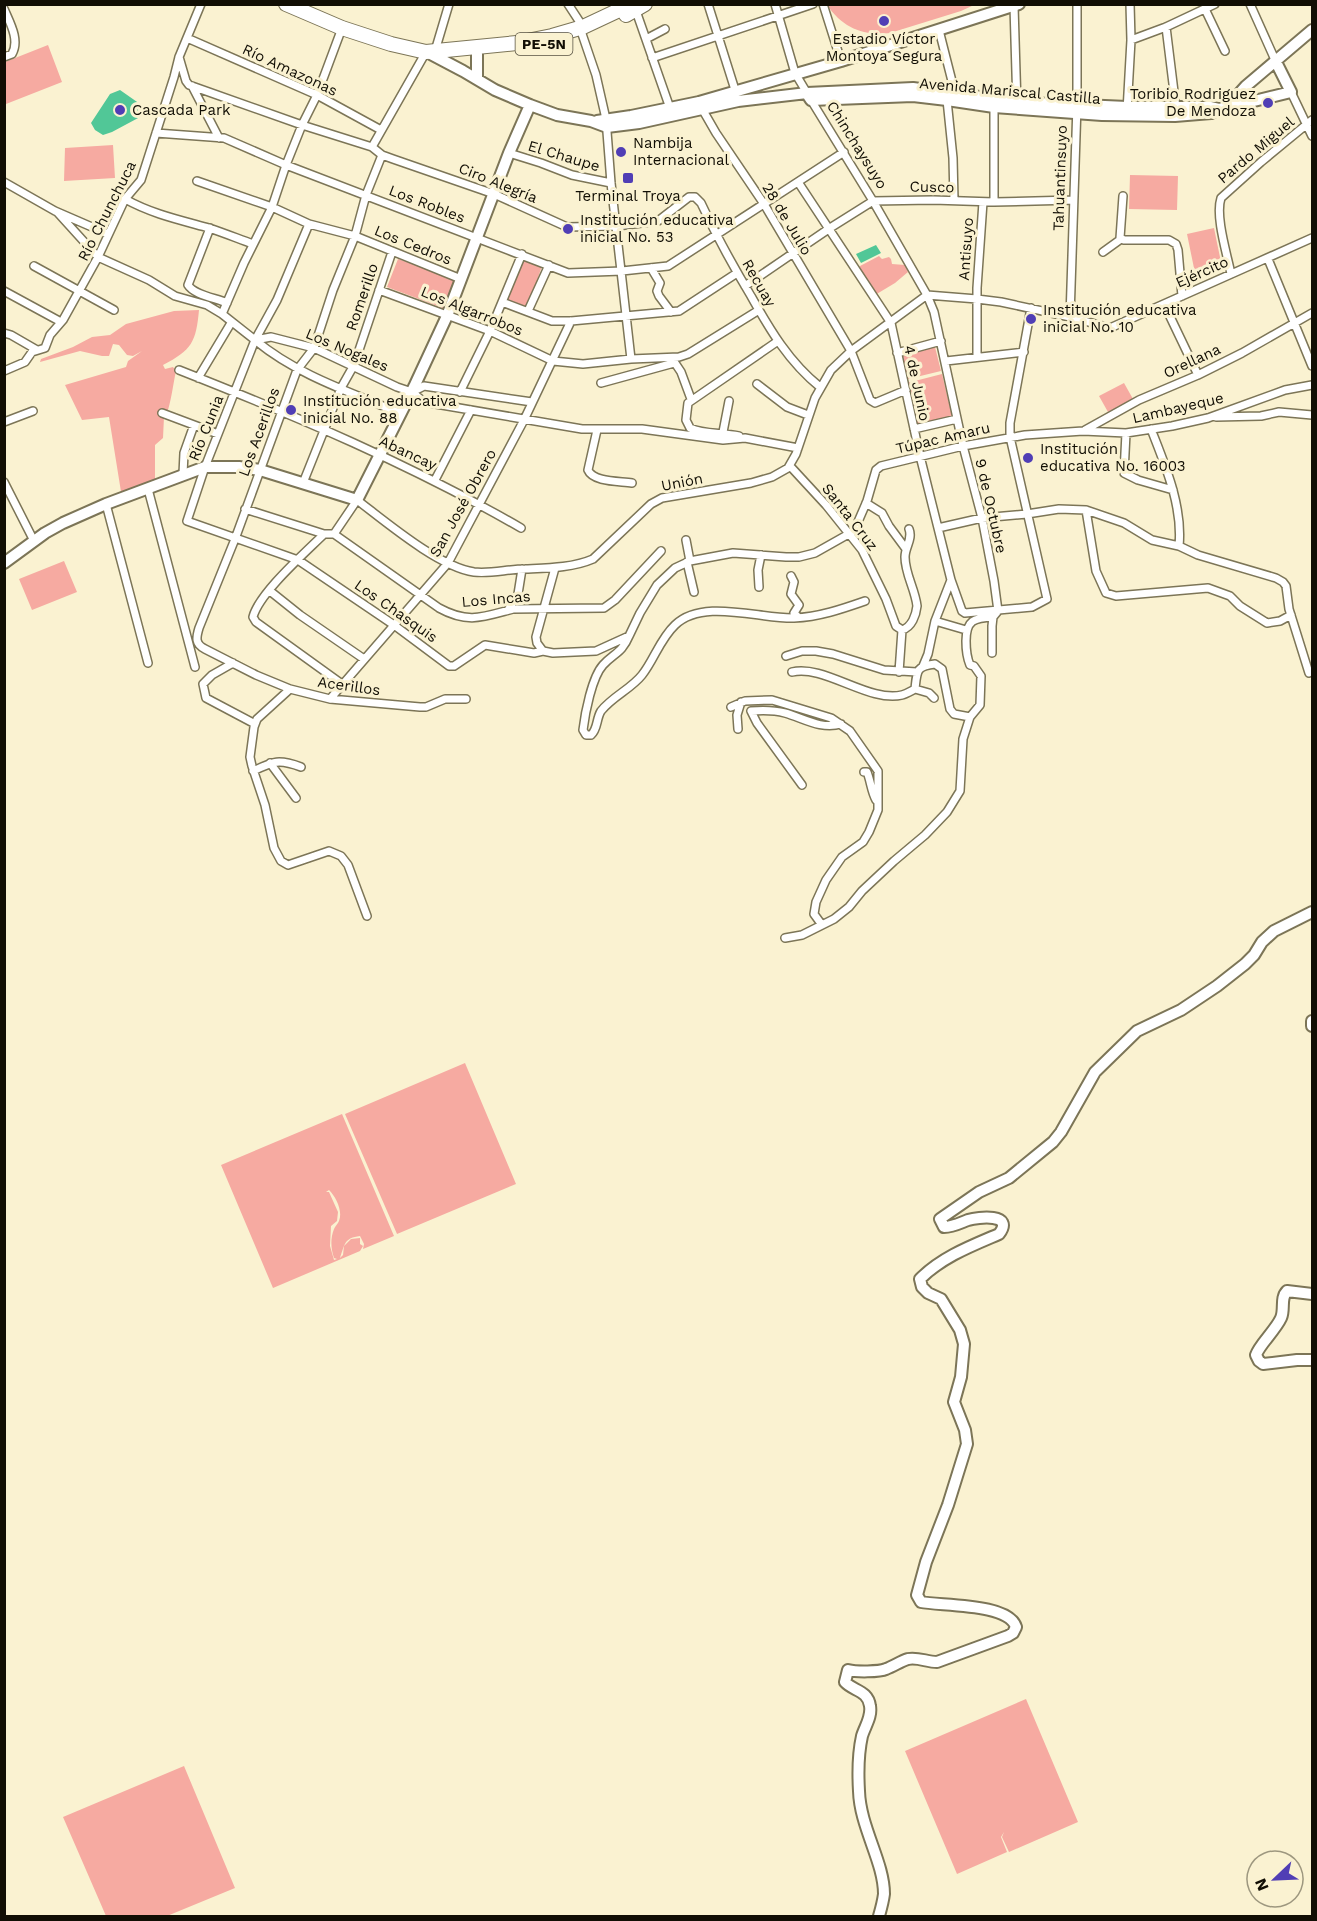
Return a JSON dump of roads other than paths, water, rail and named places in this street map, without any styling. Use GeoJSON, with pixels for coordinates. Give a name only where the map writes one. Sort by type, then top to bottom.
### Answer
{"type":"FeatureCollection","features":[{"type":"Feature","properties":{"kind":"highway","name":"PE-5N"},"geometry":{"type":"LineString","coordinates":[[285,4],[342,28],[391,44],[430,51],[476,50],[582,30],[637,6]]}},
{"type":"Feature","properties":{"kind":"street","name":"Río Chunchuca"},"geometry":{"type":"LineString","coordinates":[[4,371],[25,362],[30,353],[45,348],[80,291],[125,199],[141,180],[179,57],[201,4]]}},
{"type":"Feature","properties":{"kind":"street"},"geometry":{"type":"LineString","coordinates":[[179,57],[186,81],[192,86],[372,147],[430,51],[448,4]]}},
{"type":"Feature","properties":{"kind":"street"},"geometry":{"type":"LineString","coordinates":[[568,4],[582,30],[596,75],[606,123],[631,359]]}},
{"type":"Feature","properties":{"kind":"street"},"geometry":{"type":"LineString","coordinates":[[708,4],[737,96],[795,73],[842,61],[1016,5],[1017,105]]}},
{"type":"Feature","properties":{"kind":"street","name":"Chinchaysuyo"},"geometry":{"type":"LineString","coordinates":[[775,4],[795,73],[844,152],[927,296]]}},
{"type":"Feature","properties":{"kind":"street"},"geometry":{"type":"LineString","coordinates":[[652,58],[813,4]]}},
{"type":"Feature","properties":{"kind":"street"},"geometry":{"type":"LineString","coordinates":[[823,4],[842,61]]}},
{"type":"Feature","properties":{"kind":"street","name":"Tahuantinsuyo"},"geometry":{"type":"LineString","coordinates":[[1070,317],[1077,109],[1077,4]]}},
{"type":"Feature","properties":{"kind":"street"},"geometry":{"type":"LineString","coordinates":[[1127,112],[1131,40],[1130,4]]}},
{"type":"Feature","properties":{"kind":"street"},"geometry":{"type":"LineString","coordinates":[[1131,40],[1166,27],[1215,4]]}},
{"type":"Feature","properties":{"kind":"street"},"geometry":{"type":"LineString","coordinates":[[1250,4],[1276,62],[1309,122],[1312,136]]}},
{"type":"Feature","properties":{"kind":"street"},"geometry":{"type":"LineString","coordinates":[[637,6],[671,112]]}},
{"type":"Feature","properties":{"kind":"street"},"geometry":{"type":"LineString","coordinates":[[4,9],[15,39],[12,54],[4,57]]}},
{"type":"Feature","properties":{"kind":"street"},"geometry":{"type":"LineString","coordinates":[[1205,9],[1225,51]]}},
{"type":"Feature","properties":{"kind":"street"},"geometry":{"type":"LineString","coordinates":[[1166,27],[1175,112]]}},
{"type":"Feature","properties":{"kind":"street"},"geometry":{"type":"LineString","coordinates":[[222,314],[272,207],[285,165],[317,95],[342,28]]}},
{"type":"Feature","properties":{"kind":"street"},"geometry":{"type":"LineString","coordinates":[[646,39],[665,29]]}},
{"type":"Feature","properties":{"kind":"street"},"geometry":{"type":"LineString","coordinates":[[939,30],[951,96],[954,200]]}},
{"type":"Feature","properties":{"kind":"street"},"geometry":{"type":"LineString","coordinates":[[1224,107],[1312,30]]}},
{"type":"Feature","properties":{"kind":"street","name":"Río Amazonas"},"geometry":{"type":"LineString","coordinates":[[187,38],[317,95],[381,130]]}},
{"type":"Feature","properties":{"kind":"street"},"geometry":{"type":"LineString","coordinates":[[476,50],[477,79]]}},
{"type":"Feature","properties":{"kind":"street","name":"Avenida Mariscal Castilla"},"geometry":{"type":"LineString","coordinates":[[430,51],[495,90],[530,105],[557,115],[606,123],[639,123],[671,112],[737,96],[809,97],[913,88],[1017,105],[1127,112],[1211,113],[1224,107],[1291,92]]}},
{"type":"Feature","properties":{"kind":"street"},"geometry":{"type":"LineString","coordinates":[[192,86],[219,138]]}},
{"type":"Feature","properties":{"kind":"street"},"geometry":{"type":"LineString","coordinates":[[994,103],[994,202]]}},
{"type":"Feature","properties":{"kind":"street"},"geometry":{"type":"LineString","coordinates":[[245,509],[324,534],[334,534],[357,500],[381,456],[447,316],[509,153],[530,105]]}},
{"type":"Feature","properties":{"kind":"street","name":"28 de Julio"},"geometry":{"type":"LineString","coordinates":[[701,106],[716,133],[764,204],[851,351],[869,398],[875,403],[906,390]]}},
{"type":"Feature","properties":{"kind":"street","name":"Pardo Miguel"},"geometry":{"type":"LineString","coordinates":[[1232,274],[1221,220],[1219,203],[1221,198],[1309,122]]}},
{"type":"Feature","properties":{"kind":"street","name":"Los Robles"},"geometry":{"type":"LineString","coordinates":[[156,133],[224,138],[285,165],[568,273],[668,266],[844,152]]}},
{"type":"Feature","properties":{"kind":"street","name":"Ciro Alegría"},"geometry":{"type":"LineString","coordinates":[[372,147],[382,155],[494,194],[567,227],[617,226]]}},
{"type":"Feature","properties":{"kind":"street","name":"El Chaupe"},"geometry":{"type":"LineString","coordinates":[[509,153],[572,175],[611,183]]}},
{"type":"Feature","properties":{"kind":"street","name":"Los Acerillos"},"geometry":{"type":"LineString","coordinates":[[233,663],[198,645],[197,636],[297,370],[314,348],[382,155]]}},
{"type":"Feature","properties":{"kind":"street","name":"Los Cedros"},"geometry":{"type":"LineString","coordinates":[[197,181],[272,207],[309,224],[355,236],[460,279]]}},
{"type":"Feature","properties":{"kind":"street"},"geometry":{"type":"LineString","coordinates":[[4,182],[58,213],[108,234]]}},
{"type":"Feature","properties":{"kind":"street","name":"4 de Junio"},"geometry":{"type":"LineString","coordinates":[[798,182],[891,323],[920,456],[951,580],[962,611],[996,614]]}},
{"type":"Feature","properties":{"kind":"street","name":"Recuay"},"geometry":{"type":"LineString","coordinates":[[617,226],[662,220],[692,196],[701,203],[737,273],[778,341],[799,368],[820,387]]}},
{"type":"Feature","properties":{"kind":"street"},"geometry":{"type":"LineString","coordinates":[[1121,239],[1123,196]]}},
{"type":"Feature","properties":{"kind":"street"},"geometry":{"type":"LineString","coordinates":[[125,199],[178,221],[210,228],[254,244]]}},
{"type":"Feature","properties":{"kind":"street","name":"Cusco"},"geometry":{"type":"LineString","coordinates":[[873,201],[1073,200]]}},
{"type":"Feature","properties":{"kind":"street"},"geometry":{"type":"LineString","coordinates":[[745,286],[873,201]]}},
{"type":"Feature","properties":{"kind":"street","name":"Antisuyo"},"geometry":{"type":"LineString","coordinates":[[977,356],[977,298],[983,202]]}},
{"type":"Feature","properties":{"kind":"street"},"geometry":{"type":"LineString","coordinates":[[58,213],[98,257],[149,280],[175,296],[207,305],[222,314],[274,356],[297,370],[400,413]]}},
{"type":"Feature","properties":{"kind":"street","name":"Río Cunia"},"geometry":{"type":"LineString","coordinates":[[235,539],[187,521],[205,467],[255,340],[277,300],[309,224]]}},
{"type":"Feature","properties":{"kind":"street"},"geometry":{"type":"LineString","coordinates":[[210,228],[188,285],[196,293],[227,303]]}},
{"type":"Feature","properties":{"kind":"street","name":"Ejército"},"geometry":{"type":"LineString","coordinates":[[927,296],[977,298],[1031,308],[1110,328],[1312,238]]}},
{"type":"Feature","properties":{"kind":"street"},"geometry":{"type":"LineString","coordinates":[[1104,252],[1121,239],[1169,240],[1176,244],[1178,250],[1182,296]]}},
{"type":"Feature","properties":{"kind":"street","name":"Romerillo"},"geometry":{"type":"LineString","coordinates":[[303,483],[341,388],[354,365],[392,252]]}},
{"type":"Feature","properties":{"kind":"street"},"geometry":{"type":"LineString","coordinates":[[460,392],[490,331],[522,254]]}},
{"type":"Feature","properties":{"kind":"street"},"geometry":{"type":"LineString","coordinates":[[1268,259],[1296,322],[1312,366]]}},
{"type":"Feature","properties":{"kind":"street"},"geometry":{"type":"LineString","coordinates":[[528,311],[549,265]]}},
{"type":"Feature","properties":{"kind":"street"},"geometry":{"type":"LineString","coordinates":[[34,266],[114,310]]}},
{"type":"Feature","properties":{"kind":"street"},"geometry":{"type":"LineString","coordinates":[[651,268],[660,283],[657,291],[659,296],[671,312]]}},
{"type":"Feature","properties":{"kind":"street"},"geometry":{"type":"LineString","coordinates":[[502,302],[552,321],[671,312],[685,308],[737,273]]}},
{"type":"Feature","properties":{"kind":"street","name":"Los Algarrobos"},"geometry":{"type":"LineString","coordinates":[[379,290],[490,331],[553,361],[583,364],[631,359],[673,360]]}},
{"type":"Feature","properties":{"kind":"street"},"geometry":{"type":"LineString","coordinates":[[4,291],[61,322]]}},
{"type":"Feature","properties":{"kind":"street"},"geometry":{"type":"LineString","coordinates":[[790,466],[808,415],[820,387],[831,370],[851,351],[927,296]]}},
{"type":"Feature","properties":{"kind":"street","name":"9 de Octubre"},"geometry":{"type":"LineString","coordinates":[[927,296],[934,312],[946,361],[957,420],[982,518],[994,581],[996,614],[992,653]]}},
{"type":"Feature","properties":{"kind":"street"},"geometry":{"type":"LineString","coordinates":[[1164,304],[1198,375]]}},
{"type":"Feature","properties":{"kind":"street"},"geometry":{"type":"LineString","coordinates":[[785,938],[802,935],[834,919],[849,907],[862,891],[925,836],[947,812],[960,791],[963,739],[970,717],[980,705],[982,687],[981,676],[974,666],[968,663],[966,630],[973,621],[1032,607],[1047,599],[1010,437],[1010,423],[1031,308]]}},
{"type":"Feature","properties":{"kind":"street"},"geometry":{"type":"LineString","coordinates":[[601,383],[688,354],[759,310]]}},
{"type":"Feature","properties":{"kind":"street","name":"Orellana"},"geometry":{"type":"LineString","coordinates":[[1083,431],[1139,400],[1198,375],[1312,313]]}},
{"type":"Feature","properties":{"kind":"street","name":"San José Obrero"},"geometry":{"type":"LineString","coordinates":[[330,699],[448,563],[524,420],[571,321]]}},
{"type":"Feature","properties":{"kind":"street"},"geometry":{"type":"LineString","coordinates":[[198,378],[231,323]]}},
{"type":"Feature","properties":{"kind":"street"},"geometry":{"type":"LineString","coordinates":[[4,333],[37,350]]}},
{"type":"Feature","properties":{"kind":"street","name":"Los Nogales"},"geometry":{"type":"LineString","coordinates":[[255,340],[271,337],[314,348],[412,392],[424,386],[532,402]]}},
{"type":"Feature","properties":{"kind":"street"},"geometry":{"type":"LineString","coordinates":[[778,341],[691,399],[685,414],[686,424],[698,431],[723,432],[798,448]]}},
{"type":"Feature","properties":{"kind":"street"},"geometry":{"type":"LineString","coordinates":[[897,353],[941,341]]}},
{"type":"Feature","properties":{"kind":"street"},"geometry":{"type":"LineString","coordinates":[[946,361],[1024,352]]}},
{"type":"Feature","properties":{"kind":"street"},"geometry":{"type":"LineString","coordinates":[[673,360],[681,372],[691,399]]}},
{"type":"Feature","properties":{"kind":"street","name":"Abancay"},"geometry":{"type":"LineString","coordinates":[[179,370],[349,440],[435,480],[521,528]]}},
{"type":"Feature","properties":{"kind":"street"},"geometry":{"type":"LineString","coordinates":[[757,384],[787,407],[808,415]]}},
{"type":"Feature","properties":{"kind":"street","name":"Lambayeque"},"geometry":{"type":"LineString","coordinates":[[1083,431],[1126,433],[1172,426],[1208,418],[1285,390],[1312,385]]}},
{"type":"Feature","properties":{"kind":"street"},"geometry":{"type":"LineString","coordinates":[[412,392],[424,402],[524,420],[597,430],[642,429],[723,440],[745,438]]}},
{"type":"Feature","properties":{"kind":"street"},"geometry":{"type":"LineString","coordinates":[[723,432],[729,401]]}},
{"type":"Feature","properties":{"kind":"street"},"geometry":{"type":"LineString","coordinates":[[435,480],[471,410]]}},
{"type":"Feature","properties":{"kind":"street"},"geometry":{"type":"LineString","coordinates":[[4,423],[33,411]]}},
{"type":"Feature","properties":{"kind":"street"},"geometry":{"type":"LineString","coordinates":[[1208,418],[1261,416],[1280,412],[1312,416]]}},
{"type":"Feature","properties":{"kind":"street"},"geometry":{"type":"LineString","coordinates":[[162,413],[218,434]]}},
{"type":"Feature","properties":{"kind":"street"},"geometry":{"type":"LineString","coordinates":[[914,429],[957,420]]}},
{"type":"Feature","properties":{"kind":"street"},"geometry":{"type":"LineString","coordinates":[[183,474],[184,453],[194,425]]}},
{"type":"Feature","properties":{"kind":"street"},"geometry":{"type":"LineString","coordinates":[[1151,429],[1173,490],[1180,535],[1179,546]]}},
{"type":"Feature","properties":{"kind":"street"},"geometry":{"type":"LineString","coordinates":[[597,430],[589,473],[598,478],[632,483]]}},
{"type":"Feature","properties":{"kind":"street","name":"Túpac Amaru"},"geometry":{"type":"LineString","coordinates":[[850,534],[857,526],[876,470],[881,466],[1010,437],[1083,431]]}},
{"type":"Feature","properties":{"kind":"street"},"geometry":{"type":"LineString","coordinates":[[1126,433],[1124,473],[1138,480],[1173,490]]}},
{"type":"Feature","properties":{"kind":"street","name":"Santa Cruz"},"geometry":{"type":"LineString","coordinates":[[790,466],[826,505],[862,550],[894,623],[902,630]]}},
{"type":"Feature","properties":{"kind":"street","name":"Unión"},"geometry":{"type":"LineString","coordinates":[[357,500],[416,544],[458,568],[476,572],[555,568],[593,559],[651,504],[662,498],[751,483],[780,473],[790,466]]}},
{"type":"Feature","properties":{"kind":"street"},"geometry":{"type":"LineString","coordinates":[[4,563],[45,533],[63,523],[106,504],[205,467],[239,467],[260,470],[357,500]]}},
{"type":"Feature","properties":{"kind":"street"},"geometry":{"type":"LineString","coordinates":[[4,482],[34,541]]}},
{"type":"Feature","properties":{"kind":"street"},"geometry":{"type":"LineString","coordinates":[[148,489],[195,667]]}},
{"type":"Feature","properties":{"kind":"street"},"geometry":{"type":"LineString","coordinates":[[866,503],[882,513],[906,549]]}},
{"type":"Feature","properties":{"kind":"street"},"geometry":{"type":"LineString","coordinates":[[106,504],[148,663]]}},
{"type":"Feature","properties":{"kind":"street"},"geometry":{"type":"LineString","coordinates":[[938,528],[982,518],[1059,509],[1086,510],[1124,523],[1152,540],[1179,546],[1198,555],[1276,578],[1286,586],[1286,600],[1309,673]]}},
{"type":"Feature","properties":{"kind":"street"},"geometry":{"type":"LineString","coordinates":[[1086,510],[1096,571],[1106,593],[1116,596],[1208,588],[1230,596],[1240,606],[1267,623],[1290,615]]}},
{"type":"Feature","properties":{"kind":"street"},"geometry":{"type":"LineString","coordinates":[[899,672],[902,630],[907,629],[910,625],[917,606],[906,567],[906,549],[911,537],[909,529]]}},
{"type":"Feature","properties":{"kind":"street"},"geometry":{"type":"LineString","coordinates":[[324,534],[273,586],[255,610],[253,617],[342,684]]}},
{"type":"Feature","properties":{"kind":"street","name":"Los Incas"},"geometry":{"type":"LineString","coordinates":[[334,534],[440,608],[464,619],[500,614],[513,609],[595,609],[609,605],[661,551]]}},
{"type":"Feature","properties":{"kind":"street"},"geometry":{"type":"LineString","coordinates":[[850,534],[815,553],[795,557],[733,553],[688,562],[675,568],[657,585],[622,650],[602,666],[594,684],[582,730],[586,735],[595,732],[597,717],[611,701],[638,680],[667,634],[676,624],[691,615],[715,611],[798,617],[829,613],[865,601]]}},
{"type":"Feature","properties":{"kind":"street","name":"Los Chasquis"},"geometry":{"type":"LineString","coordinates":[[235,539],[298,560],[394,625],[449,666],[454,666],[485,645],[534,653],[543,651]]}},
{"type":"Feature","properties":{"kind":"street"},"geometry":{"type":"LineString","coordinates":[[686,540],[694,592]]}},
{"type":"Feature","properties":{"kind":"street"},"geometry":{"type":"LineString","coordinates":[[759,588],[758,570],[761,555]]}},
{"type":"Feature","properties":{"kind":"street"},"geometry":{"type":"LineString","coordinates":[[555,568],[536,637],[543,651],[553,653],[596,651],[628,636]]}},
{"type":"Feature","properties":{"kind":"street"},"geometry":{"type":"LineString","coordinates":[[508,610],[518,594],[522,569]]}},
{"type":"Feature","properties":{"kind":"street"},"geometry":{"type":"LineString","coordinates":[[791,576],[794,582],[791,594],[800,605],[794,613],[798,617]]}},
{"type":"Feature","properties":{"kind":"street"},"geometry":{"type":"LineString","coordinates":[[915,689],[917,672],[923,666],[928,654],[935,621],[951,580]]}},
{"type":"Feature","properties":{"kind":"street"},"geometry":{"type":"LineString","coordinates":[[270,591],[300,615],[364,659]]}},
{"type":"Feature","properties":{"kind":"street"},"geometry":{"type":"LineString","coordinates":[[935,621],[966,630]]}},
{"type":"Feature","properties":{"kind":"street"},"geometry":{"type":"LineString","coordinates":[[786,656],[802,651],[816,651],[884,670],[917,672]]}},
{"type":"Feature","properties":{"kind":"street"},"geometry":{"type":"LineString","coordinates":[[233,663],[212,675],[203,684],[204,696],[255,724]]}},
{"type":"Feature","properties":{"kind":"street","name":"Acerillos"},"geometry":{"type":"LineString","coordinates":[[233,663],[290,689],[330,699],[420,707],[426,707],[445,699],[466,699]]}},
{"type":"Feature","properties":{"kind":"street"},"geometry":{"type":"LineString","coordinates":[[923,666],[935,664],[942,669],[950,710],[954,714],[970,717]]}},
{"type":"Feature","properties":{"kind":"street"},"geometry":{"type":"LineString","coordinates":[[792,672],[797,670],[813,672],[884,694],[902,695],[915,689],[929,693],[934,698]]}},
{"type":"Feature","properties":{"kind":"street"},"geometry":{"type":"LineString","coordinates":[[290,689],[257,719],[250,757],[265,805],[274,848],[281,861],[288,865],[329,851],[341,856],[348,865],[367,916]]}},
{"type":"Feature","properties":{"kind":"street"},"geometry":{"type":"LineString","coordinates":[[730,707],[741,702],[772,700],[831,718],[850,731],[878,771],[878,810],[863,842],[842,857],[820,892],[814,914],[822,925]]}},
{"type":"Feature","properties":{"kind":"street"},"geometry":{"type":"LineString","coordinates":[[738,729],[737,715],[741,702]]}},
{"type":"Feature","properties":{"kind":"street"},"geometry":{"type":"LineString","coordinates":[[802,785],[757,723],[751,711],[773,710],[822,725],[841,724]]}},
{"type":"Feature","properties":{"kind":"street"},"geometry":{"type":"LineString","coordinates":[[254,771],[270,763],[284,760],[301,767]]}},
{"type":"Feature","properties":{"kind":"street"},"geometry":{"type":"LineString","coordinates":[[270,763],[296,798]]}},
{"type":"Feature","properties":{"kind":"street"},"geometry":{"type":"LineString","coordinates":[[864,772],[867,772],[871,790],[877,802]]}},
{"type":"Feature","properties":{"kind":"street"},"geometry":{"type":"LineString","coordinates":[[879,1917],[884,1894],[861,1815],[859,1792],[862,1736],[870,1716],[870,1705],[867,1696],[844,1682],[848,1670],[883,1671],[908,1659],[937,1662],[1008,1636],[1016,1627],[1007,1616],[984,1608],[921,1602],[917,1595],[926,1562],[948,1505],[967,1444],[965,1430],[954,1402],[961,1377],[964,1344],[960,1330],[940,1299],[928,1293],[922,1287],[920,1280],[929,1270],[954,1254],[999,1234],[1003,1226],[1001,1221],[994,1217],[970,1219],[950,1227],[944,1227],[940,1219],[979,1192],[1009,1178],[1053,1142],[1095,1072],[1137,1031],[1181,1010],[1217,986],[1245,964],[1262,942],[1275,931],[1312,912]]}},
{"type":"Feature","properties":{"kind":"street"},"geometry":{"type":"LineString","coordinates":[[1312,1294],[1285,1292],[1283,1315],[1256,1355],[1263,1364],[1312,1360]]}},
{"type":"Feature","properties":{"kind":"place","name":"Estadio Víctor Montoya Segura"},"geometry":{"type":"Point","coordinates":[884,21]}},
{"type":"Feature","properties":{"kind":"place","name":"Toribio Rodriguez De Mendoza"},"geometry":{"type":"Point","coordinates":[1268,103]}},
{"type":"Feature","properties":{"kind":"place","name":"Cascada Park"},"geometry":{"type":"Point","coordinates":[120,110]}},
{"type":"Feature","properties":{"kind":"place","name":"Nambija Internacional"},"geometry":{"type":"Point","coordinates":[621,152]}},
{"type":"Feature","properties":{"kind":"place","name":"Terminal Troya"},"geometry":{"type":"Point","coordinates":[628,178]}},
{"type":"Feature","properties":{"kind":"place","name":"Institución educativa inicial No. 53"},"geometry":{"type":"Point","coordinates":[568,229]}},
{"type":"Feature","properties":{"kind":"place","name":"Institución educativa inicial No. 10"},"geometry":{"type":"Point","coordinates":[1031,319]}},
{"type":"Feature","properties":{"kind":"place","name":"Institución educativa inicial No. 88"},"geometry":{"type":"Point","coordinates":[291,410]}},
{"type":"Feature","properties":{"kind":"place","name":"Institución educativa No. 16003"},"geometry":{"type":"Point","coordinates":[1028,458]}}]}
